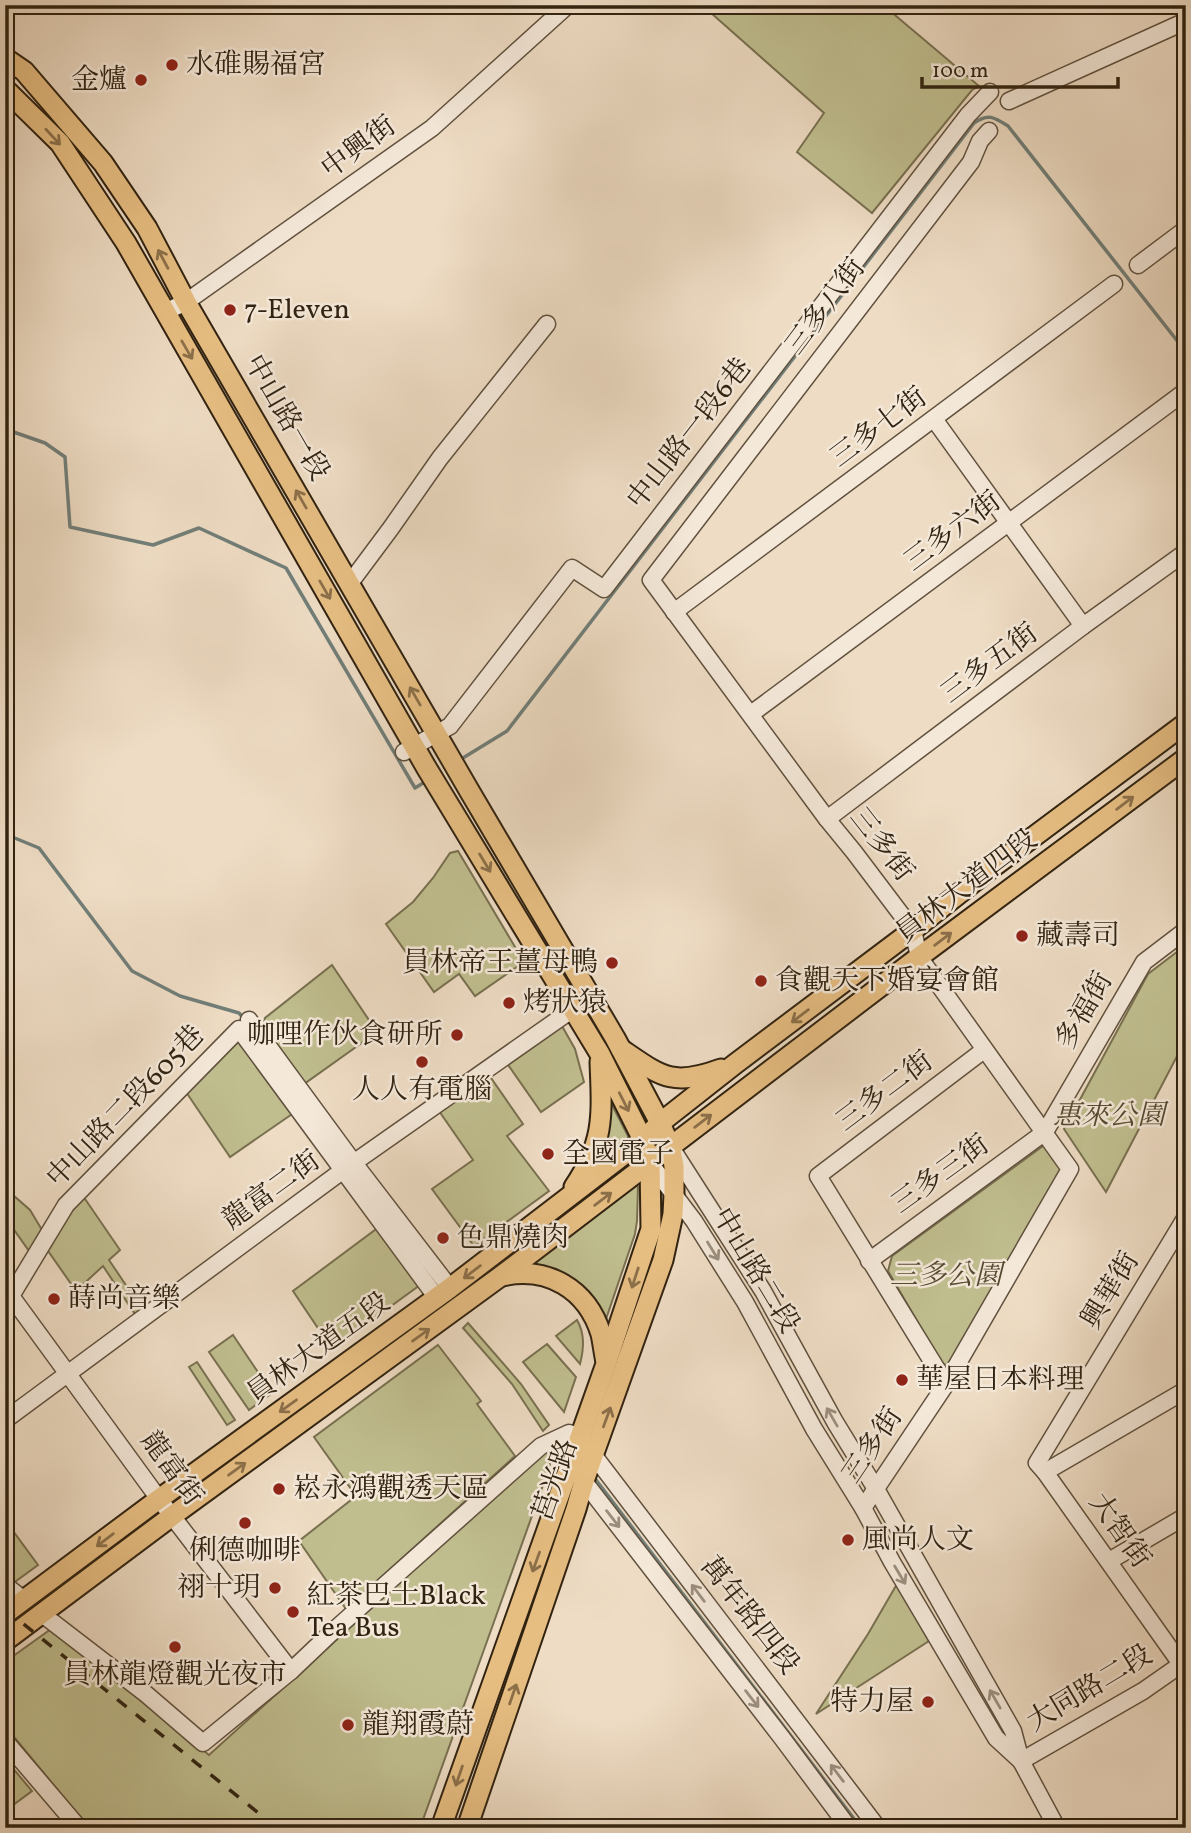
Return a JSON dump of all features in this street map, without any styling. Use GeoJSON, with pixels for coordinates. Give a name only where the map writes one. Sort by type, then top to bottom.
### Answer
{"type":"FeatureCollection","features":[{"type":"Feature","properties":{"kind":"main road","name":"中山路一段"},"geometry":{"type":"LineString","coordinates":[[5,58],[24,71],[103,163],[146,228],[186,302],[470,792]]}},
{"type":"Feature","properties":{"kind":"main road","name":"中山路一段"},"geometry":{"type":"LineString","coordinates":[[5,89],[60,143],[125,243],[410,749],[426,767],[449,805]]}},
{"type":"Feature","properties":{"kind":"main road","name":"員林大道四段"},"geometry":{"type":"LineString","coordinates":[[660,1123],[989,870],[1186,723]]}},
{"type":"Feature","properties":{"kind":"main road","name":"員林大道四段"},"geometry":{"type":"LineString","coordinates":[[650,1163],[919,957],[1185,761]]}},
{"type":"Feature","properties":{"kind":"main road","name":"中山路二段"},"geometry":{"type":"LineString","coordinates":[[470,792],[615,1038],[670,1146]]}},
{"type":"Feature","properties":{"kind":"main road","name":"中山路二段"},"geometry":{"type":"LineString","coordinates":[[449,805],[600,1054],[643,1140],[650,1163]]}},
{"type":"Feature","properties":{"kind":"main road"},"geometry":{"type":"LineString","coordinates":[[620,1048],[661,1076],[678,1079],[699,1077],[735,1064]]}},
{"type":"Feature","properties":{"kind":"main road"},"geometry":{"type":"LineString","coordinates":[[550,1212],[573,1188],[585,1170],[597,1143],[602,1117],[600,1054]]}},
{"type":"Feature","properties":{"kind":"main road","name":"員林大道五段"},"geometry":{"type":"LineString","coordinates":[[5,1614],[443,1293],[643,1140],[660,1123]]}},
{"type":"Feature","properties":{"kind":"main road","name":"莒光路"},"geometry":{"type":"LineString","coordinates":[[467,1828],[583,1481],[663,1260],[673,1214],[674,1166],[670,1146]]}},
{"type":"Feature","properties":{"kind":"main road","name":"莒光路"},"geometry":{"type":"LineString","coordinates":[[441,1828],[571,1465],[651,1228],[650,1163]]}},
{"type":"Feature","properties":{"kind":"main road","name":"員林大道五段"},"geometry":{"type":"LineString","coordinates":[[5,1641],[650,1163]]}},
{"type":"Feature","properties":{"kind":"main road"},"geometry":{"type":"LineString","coordinates":[[501,1276],[517,1273],[541,1276],[560,1281],[575,1292],[586,1304],[601,1334],[606,1364]]}},
{"type":"Feature","properties":{"kind":"street","name":"中興街"},"geometry":{"type":"LineString","coordinates":[[165,312],[186,302],[432,128],[568,5]]}},
{"type":"Feature","properties":{"kind":"street"},"geometry":{"type":"LineString","coordinates":[[1009,100],[1186,21]]}},
{"type":"Feature","properties":{"kind":"street","name":"中山路一段6巷"},"geometry":{"type":"LineString","coordinates":[[410,749],[450,726],[572,568],[604,589],[968,115],[990,92]]}},
{"type":"Feature","properties":{"kind":"street","name":"三多八街"},"geometry":{"type":"LineString","coordinates":[[651,580],[971,162],[980,141],[989,131]]}},
{"type":"Feature","properties":{"kind":"street"},"geometry":{"type":"LineString","coordinates":[[1138,265],[1186,229]]}},
{"type":"Feature","properties":{"kind":"street","name":"三多七街"},"geometry":{"type":"LineString","coordinates":[[674,612],[1114,284]]}},
{"type":"Feature","properties":{"kind":"street"},"geometry":{"type":"LineString","coordinates":[[350,583],[440,458],[547,324]]}},
{"type":"Feature","properties":{"kind":"street","name":"三多六街"},"geometry":{"type":"LineString","coordinates":[[751,714],[1186,391]]}},
{"type":"Feature","properties":{"kind":"street"},"geometry":{"type":"LineString","coordinates":[[934,419],[1083,626]]}},
{"type":"Feature","properties":{"kind":"street","name":"三多五街"},"geometry":{"type":"LineString","coordinates":[[827,819],[1186,552]]}},
{"type":"Feature","properties":{"kind":"street","name":"三多街"},"geometry":{"type":"LineString","coordinates":[[651,580],[827,819],[913,930],[919,957],[1070,1169],[946,1384],[863,1508]]}},
{"type":"Feature","properties":{"kind":"street"},"geometry":{"type":"LineString","coordinates":[[1168,736],[1185,761]]}},
{"type":"Feature","properties":{"kind":"street","name":"多福街"},"geometry":{"type":"LineString","coordinates":[[1045,1132],[1144,962],[1186,930]]}},
{"type":"Feature","properties":{"kind":"street","name":"龍富二街"},"geometry":{"type":"LineString","coordinates":[[5,1420],[348,1167],[573,1009]]}},
{"type":"Feature","properties":{"kind":"street","name":"中山路二段605巷"},"geometry":{"type":"LineString","coordinates":[[11,1296],[66,1205],[244,1024],[348,1167]]}},
{"type":"Feature","properties":{"kind":"street","name":"三多二街"},"geometry":{"type":"LineString","coordinates":[[869,1261],[818,1176],[984,1050]]}},
{"type":"Feature","properties":{"kind":"street","name":"三多三街"},"geometry":{"type":"LineString","coordinates":[[869,1261],[1045,1132]]}},
{"type":"Feature","properties":{"kind":"street","name":"中山路二段"},"geometry":{"type":"LineString","coordinates":[[670,1146],[763,1291],[835,1422],[877,1489],[1013,1731],[1021,1761],[1057,1828]]}},
{"type":"Feature","properties":{"kind":"street","name":"中山路二段"},"geometry":{"type":"LineString","coordinates":[[650,1163],[694,1222],[745,1301],[814,1429],[863,1508],[996,1738],[1021,1761]]}},
{"type":"Feature","properties":{"kind":"street"},"geometry":{"type":"LineString","coordinates":[[348,1167],[443,1293]]}},
{"type":"Feature","properties":{"kind":"street","name":"興華街"},"geometry":{"type":"LineString","coordinates":[[1041,1468],[1186,1217]]}},
{"type":"Feature","properties":{"kind":"street"},"geometry":{"type":"LineString","coordinates":[[869,1261],[946,1384]]}},
{"type":"Feature","properties":{"kind":"street","name":"龍富街"},"geometry":{"type":"LineString","coordinates":[[11,1296],[159,1499],[291,1671]]}},
{"type":"Feature","properties":{"kind":"street"},"geometry":{"type":"LineString","coordinates":[[1041,1468],[1186,1390]]}},
{"type":"Feature","properties":{"kind":"street"},"geometry":{"type":"LineString","coordinates":[[42,1614],[146,1694],[203,1743],[291,1671],[541,1446],[569,1433],[579,1436]]}},
{"type":"Feature","properties":{"kind":"street","name":"萬年路四段"},"geometry":{"type":"LineString","coordinates":[[579,1436],[878,1828]]}},
{"type":"Feature","properties":{"kind":"street","name":"萬年路四段"},"geometry":{"type":"LineString","coordinates":[[571,1465],[849,1828]]}},
{"type":"Feature","properties":{"kind":"street","name":"大智街"},"geometry":{"type":"LineString","coordinates":[[1041,1468],[1183,1663]]}},
{"type":"Feature","properties":{"kind":"street"},"geometry":{"type":"LineString","coordinates":[[1109,1561],[1186,1516]]}},
{"type":"Feature","properties":{"kind":"street"},"geometry":{"type":"LineString","coordinates":[[5,1585],[24,1600]]}},
{"type":"Feature","properties":{"kind":"street","name":"大同路二段"},"geometry":{"type":"LineString","coordinates":[[1021,1761],[1143,1690],[1183,1663]]}},
{"type":"Feature","properties":{"kind":"street"},"geometry":{"type":"LineString","coordinates":[[5,1741],[79,1828]]}},
{"type":"Feature","properties":{"kind":"green space"},"geometry":{"type":"Polygon","coordinates":[[[702,5],[883,5],[979,86],[972,90],[872,213],[797,152],[824,113],[702,5]]]}},
{"type":"Feature","properties":{"kind":"green space"},"geometry":{"type":"Polygon","coordinates":[[[458,851],[524,962],[475,996],[459,974],[434,992],[386,924],[413,902],[450,853],[458,851]]]}},
{"type":"Feature","properties":{"kind":"green space","name":"惠來公園"},"geometry":{"type":"Polygon","coordinates":[[[1186,945],[1186,1039],[1106,1192],[1064,1129],[1148,974],[1186,945]]]}},
{"type":"Feature","properties":{"kind":"green space"},"geometry":{"type":"Polygon","coordinates":[[[332,965],[377,1032],[304,1084],[262,1024],[265,1018],[332,965]]]}},
{"type":"Feature","properties":{"kind":"green space"},"geometry":{"type":"Polygon","coordinates":[[[562,1026],[575,1049],[584,1082],[541,1112],[506,1062],[562,1026]]]}},
{"type":"Feature","properties":{"kind":"green space"},"geometry":{"type":"Polygon","coordinates":[[[236,1042],[246,1044],[295,1112],[230,1157],[184,1089],[236,1042]]]}},
{"type":"Feature","properties":{"kind":"green space"},"geometry":{"type":"Polygon","coordinates":[[[489,1075],[523,1124],[507,1136],[549,1191],[474,1246],[432,1189],[473,1160],[439,1111],[489,1075]]]}},
{"type":"Feature","properties":{"kind":"green space"},"geometry":{"type":"Polygon","coordinates":[[[610,1101],[629,1138],[599,1164],[610,1101]]]}},
{"type":"Feature","properties":{"kind":"green space","name":"三多公園"},"geometry":{"type":"Polygon","coordinates":[[[1049,1145],[1064,1166],[955,1356],[947,1365],[942,1364],[888,1271],[892,1256],[1043,1146],[1049,1145]]]}},
{"type":"Feature","properties":{"kind":"green space"},"geometry":{"type":"Polygon","coordinates":[[[614,1174],[615,1176],[542,1234],[192,1493],[191,1490],[253,1441],[614,1174]]]}},
{"type":"Feature","properties":{"kind":"green space"},"geometry":{"type":"Polygon","coordinates":[[[635,1185],[638,1187],[635,1234],[605,1322],[527,1266],[635,1185]]]}},
{"type":"Feature","properties":{"kind":"green space"},"geometry":{"type":"Polygon","coordinates":[[[5,1188],[30,1210],[42,1230],[29,1251],[12,1227],[5,1232],[5,1188]]]}},
{"type":"Feature","properties":{"kind":"green space"},"geometry":{"type":"Polygon","coordinates":[[[83,1196],[120,1250],[109,1260],[142,1309],[135,1314],[103,1266],[76,1291],[46,1248],[68,1213],[83,1196]]]}},
{"type":"Feature","properties":{"kind":"green space"},"geometry":{"type":"Polygon","coordinates":[[[379,1227],[420,1285],[332,1349],[293,1291],[379,1227]]]}},
{"type":"Feature","properties":{"kind":"green space"},"geometry":{"type":"Polygon","coordinates":[[[577,1320],[583,1341],[580,1364],[556,1336],[577,1320]]]}},
{"type":"Feature","properties":{"kind":"green space"},"geometry":{"type":"Polygon","coordinates":[[[468,1323],[521,1384],[549,1425],[543,1431],[512,1384],[463,1328],[468,1323]]]}},
{"type":"Feature","properties":{"kind":"green space"},"geometry":{"type":"Polygon","coordinates":[[[233,1335],[272,1393],[249,1410],[209,1352],[233,1335]]]}},
{"type":"Feature","properties":{"kind":"green space"},"geometry":{"type":"Polygon","coordinates":[[[547,1344],[576,1377],[564,1412],[523,1362],[547,1344]]]}},
{"type":"Feature","properties":{"kind":"green space"},"geometry":{"type":"Polygon","coordinates":[[[438,1345],[481,1401],[477,1404],[515,1456],[346,1609],[299,1541],[356,1496],[314,1437],[438,1345]]]}},
{"type":"Feature","properties":{"kind":"green space"},"geometry":{"type":"Polygon","coordinates":[[[197,1362],[235,1420],[227,1425],[189,1367],[197,1362]]]}},
{"type":"Feature","properties":{"kind":"green space"},"geometry":{"type":"Polygon","coordinates":[[[554,1443],[547,1474],[420,1828],[89,1828],[5,1726],[5,1662],[51,1629],[209,1755],[554,1443]]]}},
{"type":"Feature","properties":{"kind":"green space"},"geometry":{"type":"Polygon","coordinates":[[[5,1520],[38,1565],[12,1584],[5,1579],[5,1520]]]}},
{"type":"Feature","properties":{"kind":"green space"},"geometry":{"type":"Polygon","coordinates":[[[897,1584],[929,1641],[816,1714],[868,1634],[897,1584]]]}},
{"type":"Feature","properties":{"kind":"green space"},"geometry":{"type":"Polygon","coordinates":[[[11,1766],[32,1791],[5,1811],[5,1771],[11,1766]]]}},
{"type":"Feature","properties":{"kind":"waterway"},"geometry":{"type":"LineString","coordinates":[[458,761],[507,731],[974,123],[979,120],[991,117],[1008,126],[1186,352]]}},
{"type":"Feature","properties":{"kind":"waterway"},"geometry":{"type":"LineString","coordinates":[[5,429],[45,443],[65,457],[70,527],[153,545],[199,528],[286,568],[415,788],[428,780]]}},
{"type":"Feature","properties":{"kind":"waterway"},"geometry":{"type":"LineString","coordinates":[[5,834],[39,848],[132,971],[180,996],[239,1013],[245,1020]]}},
{"type":"Feature","properties":{"kind":"waterway"},"geometry":{"type":"LineString","coordinates":[[593,1476],[861,1828]]}},
{"type":"Feature","properties":{"kind":"railway"},"geometry":{"type":"LineString","coordinates":[[5,1609],[277,1828]]}},
{"type":"Feature","properties":{"kind":"place","name":"水碓賜福宮"},"geometry":{"type":"Point","coordinates":[172,65]}},
{"type":"Feature","properties":{"kind":"place","name":"金爐"},"geometry":{"type":"Point","coordinates":[141,80]}},
{"type":"Feature","properties":{"kind":"place","name":"7-Eleven"},"geometry":{"type":"Point","coordinates":[230,310]}},
{"type":"Feature","properties":{"kind":"place","name":"藏壽司"},"geometry":{"type":"Point","coordinates":[1022,936]}},
{"type":"Feature","properties":{"kind":"place","name":"員林帝王薑母鴨"},"geometry":{"type":"Point","coordinates":[612,963]}},
{"type":"Feature","properties":{"kind":"place","name":"食觀天下婚宴會館"},"geometry":{"type":"Point","coordinates":[761,981]}},
{"type":"Feature","properties":{"kind":"place","name":"烤狀猿"},"geometry":{"type":"Point","coordinates":[509,1003]}},
{"type":"Feature","properties":{"kind":"place","name":"咖哩作伙食研所"},"geometry":{"type":"Point","coordinates":[457,1035]}},
{"type":"Feature","properties":{"kind":"place","name":"人人有電腦"},"geometry":{"type":"Point","coordinates":[422,1062]}},
{"type":"Feature","properties":{"kind":"place","name":"全國電子"},"geometry":{"type":"Point","coordinates":[548,1154]}},
{"type":"Feature","properties":{"kind":"place","name":"色鼎燒肉"},"geometry":{"type":"Point","coordinates":[443,1238]}},
{"type":"Feature","properties":{"kind":"place","name":"蒔尚音樂"},"geometry":{"type":"Point","coordinates":[54,1299]}},
{"type":"Feature","properties":{"kind":"place","name":"華屋日本料理"},"geometry":{"type":"Point","coordinates":[902,1380]}},
{"type":"Feature","properties":{"kind":"place","name":"崧永鴻觀透天區"},"geometry":{"type":"Point","coordinates":[279,1489]}},
{"type":"Feature","properties":{"kind":"place","name":"俐德咖啡"},"geometry":{"type":"Point","coordinates":[245,1523]}},
{"type":"Feature","properties":{"kind":"place","name":"風尚人文"},"geometry":{"type":"Point","coordinates":[848,1540]}},
{"type":"Feature","properties":{"kind":"place","name":"祤十玥"},"geometry":{"type":"Point","coordinates":[275,1588]}},
{"type":"Feature","properties":{"kind":"place","name":"紅茶巴士Black Tea Bus"},"geometry":{"type":"Point","coordinates":[293,1612]}},
{"type":"Feature","properties":{"kind":"place","name":"員林龍燈觀光夜市"},"geometry":{"type":"Point","coordinates":[175,1647]}},
{"type":"Feature","properties":{"kind":"place","name":"特力屋"},"geometry":{"type":"Point","coordinates":[928,1702]}},
{"type":"Feature","properties":{"kind":"place","name":"龍翔霞蔚"},"geometry":{"type":"Point","coordinates":[348,1725]}}]}
